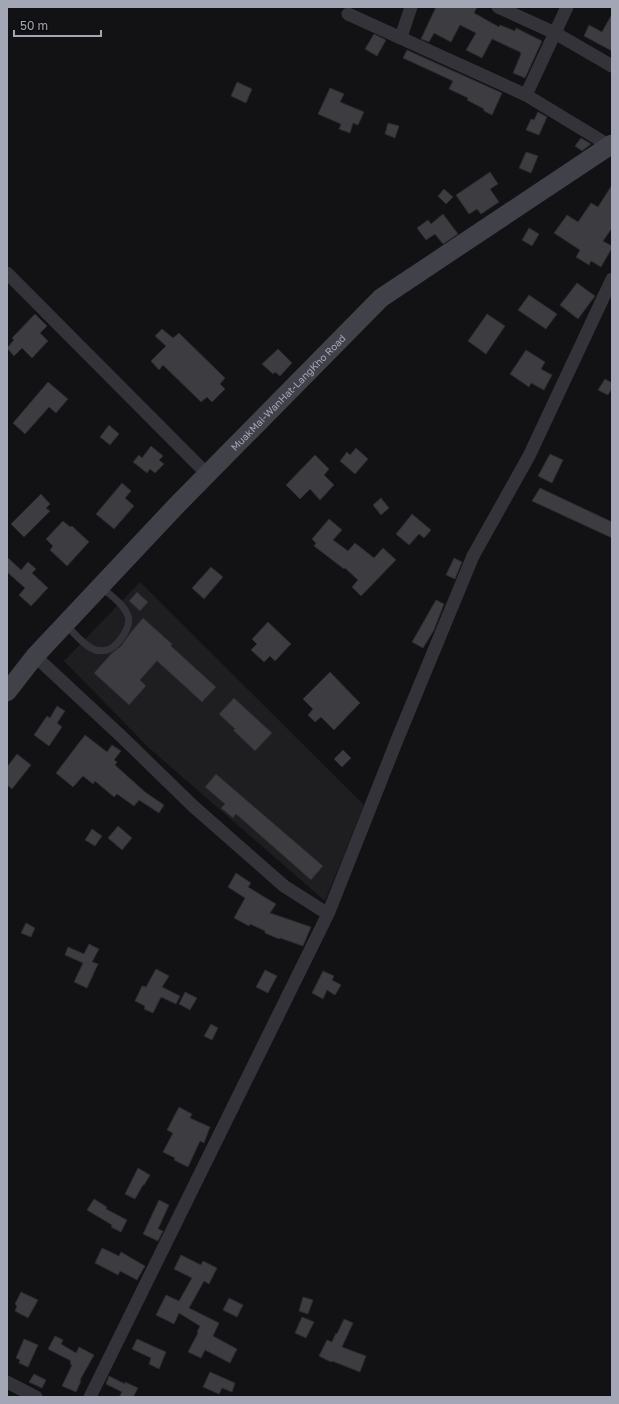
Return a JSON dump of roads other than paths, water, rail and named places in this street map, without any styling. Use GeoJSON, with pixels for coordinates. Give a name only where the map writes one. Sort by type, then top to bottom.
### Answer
{"type":"FeatureCollection","features":[{"type":"Feature","properties":{"kind":"main road","name":"MuakMai-WanHat-LangKho Road"},"geometry":{"type":"LineString","coordinates":[[7,692],[35,656],[176,506],[381,298],[611,145]]}},
{"type":"Feature","properties":{"kind":"street"},"geometry":{"type":"LineString","coordinates":[[401,37],[411,7]]}},
{"type":"Feature","properties":{"kind":"street"},"geometry":{"type":"LineString","coordinates":[[498,7],[555,33],[612,66]]}},
{"type":"Feature","properties":{"kind":"street"},"geometry":{"type":"LineString","coordinates":[[526,95],[567,7]]}},
{"type":"Feature","properties":{"kind":"street"},"geometry":{"type":"LineString","coordinates":[[348,14],[526,95],[611,145]]}},
{"type":"Feature","properties":{"kind":"street"},"geometry":{"type":"LineString","coordinates":[[7,273],[208,475]]}},
{"type":"Feature","properties":{"kind":"street"},"geometry":{"type":"LineString","coordinates":[[90,1397],[328,914],[397,740],[473,556],[529,456],[611,282]]}},
{"type":"Feature","properties":{"kind":"street"},"geometry":{"type":"LineString","coordinates":[[35,656],[122,737],[192,806],[284,886],[328,914]]}},
{"type":"Feature","properties":{"kind":"street"},"geometry":{"type":"LineString","coordinates":[[7,1382],[36,1397]]}},
{"type":"Feature","properties":{"kind":"lane"},"geometry":{"type":"LineString","coordinates":[[65,624],[82,642],[95,650],[102,651],[110,649],[126,632],[130,623],[128,615],[101,586]]}}]}
